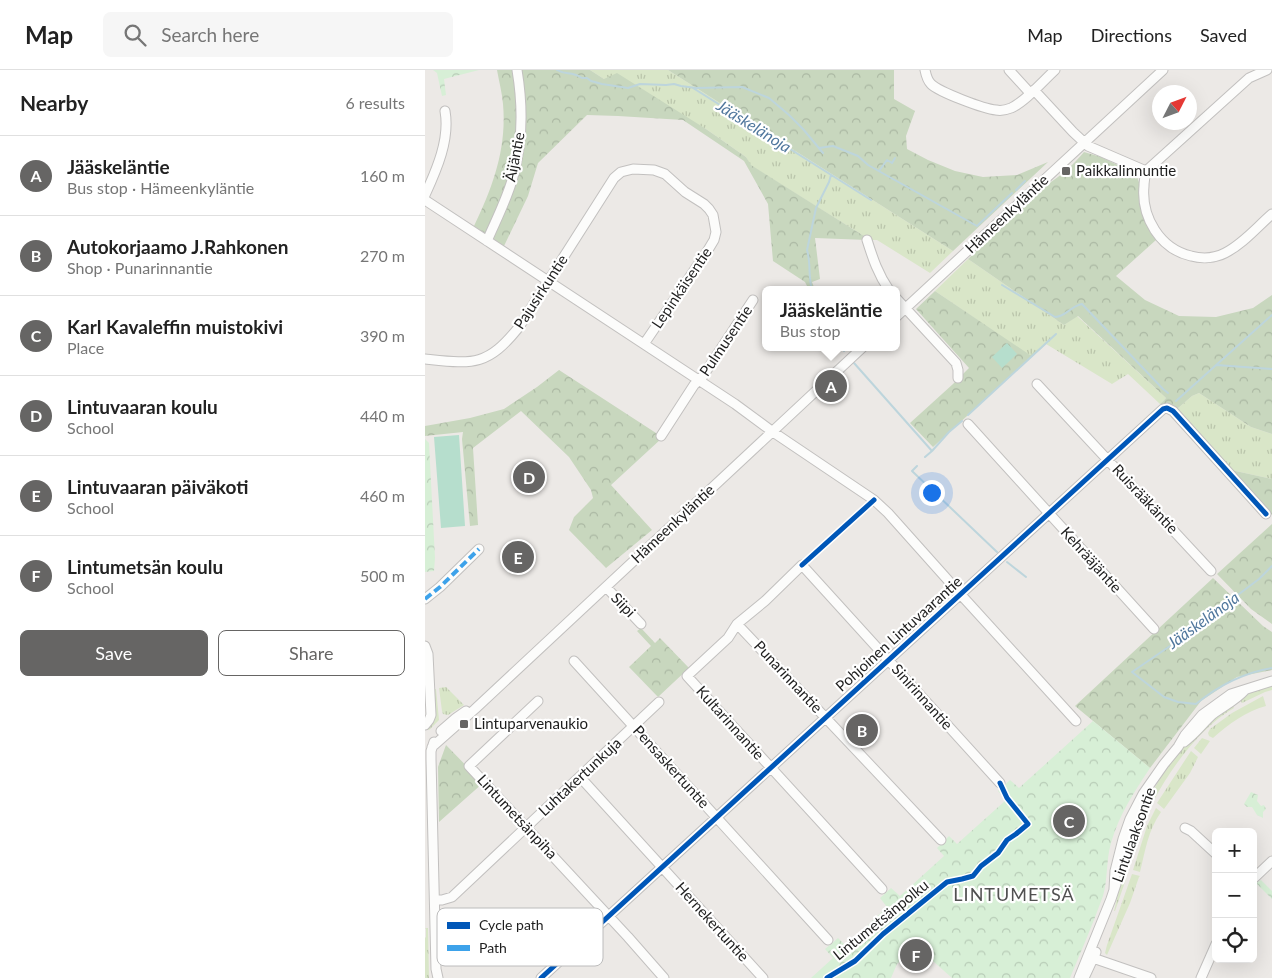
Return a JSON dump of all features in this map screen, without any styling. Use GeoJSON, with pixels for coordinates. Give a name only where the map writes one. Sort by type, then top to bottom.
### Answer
{"type":"FeatureCollection","features":[{"type":"Feature","properties":{"kind":"street","name":"Äijäntie"},"geometry":{"type":"LineString","coordinates":[[487,241],[513,177],[518,154],[522,115],[517,70]]}},
{"type":"Feature","properties":{"kind":"street"},"geometry":{"type":"LineString","coordinates":[[925,70],[928,80],[935,87],[980,106],[995,110],[1010,109],[1032,92],[1055,70]]}},
{"type":"Feature","properties":{"kind":"street"},"geometry":{"type":"LineString","coordinates":[[1009,70],[1088,146],[1146,171]]}},
{"type":"Feature","properties":{"kind":"street","name":"Hämeenkyläntie"},"geometry":{"type":"LineString","coordinates":[[900,313],[1163,70]]}},
{"type":"Feature","properties":{"kind":"street"},"geometry":{"type":"LineString","coordinates":[[1267,70],[1249,78],[1146,171],[1143,187],[1150,219],[1163,242],[1184,255],[1197,258],[1224,254],[1239,244],[1272,214]]}},
{"type":"Feature","properties":{"kind":"street"},"geometry":{"type":"LineString","coordinates":[[425,195],[439,165],[447,120],[445,110]]}},
{"type":"Feature","properties":{"kind":"street","name":"Lepinkäisentie"},"geometry":{"type":"LineString","coordinates":[[624,171],[654,170],[665,174],[685,192],[709,209],[713,215],[716,232],[708,250],[644,344]]}},
{"type":"Feature","properties":{"kind":"street","name":"Pajusirkuntie"},"geometry":{"type":"LineString","coordinates":[[425,359],[462,362],[481,359],[504,345],[548,282],[614,178],[624,171]]}},
{"type":"Feature","properties":{"kind":"street"},"geometry":{"type":"LineString","coordinates":[[425,200],[644,344],[874,500],[888,513],[1076,721]]}},
{"type":"Feature","properties":{"kind":"street"},"geometry":{"type":"LineString","coordinates":[[867,240],[875,266],[886,286]]}},
{"type":"Feature","properties":{"kind":"street","name":"Pulmusentie"},"geometry":{"type":"LineString","coordinates":[[661,436],[753,300]]}},
{"type":"Feature","properties":{"kind":"street"},"geometry":{"type":"LineString","coordinates":[[900,302],[956,362],[958,378]]}},
{"type":"Feature","properties":{"kind":"street","name":"Hämeenkyläntie"},"geometry":{"type":"LineString","coordinates":[[428,744],[482,702],[859,351]]}},
{"type":"Feature","properties":{"kind":"street","name":"Ruisrääkäntie"},"geometry":{"type":"LineString","coordinates":[[1037,384],[1211,571]]}},
{"type":"Feature","properties":{"kind":"street","name":"Pohjoinen Lintuvaarantie"},"geometry":{"type":"LineString","coordinates":[[603,921],[1163,409],[1173,410],[1266,514]]}},
{"type":"Feature","properties":{"kind":"street","name":"Kehrääjäntie"},"geometry":{"type":"LineString","coordinates":[[968,424],[1154,629]]}},
{"type":"Feature","properties":{"kind":"street"},"geometry":{"type":"LineString","coordinates":[[425,600],[479,549]]}},
{"type":"Feature","properties":{"kind":"street","name":"Sinirinnantie"},"geometry":{"type":"LineString","coordinates":[[737,624],[765,601],[802,565],[1000,783]]}},
{"type":"Feature","properties":{"kind":"street","name":"Siipi"},"geometry":{"type":"LineString","coordinates":[[605,587],[641,624]]}},
{"type":"Feature","properties":{"kind":"street","name":"Punarinnantie"},"geometry":{"type":"LineString","coordinates":[[737,624],[941,840]]}},
{"type":"Feature","properties":{"kind":"street","name":"Kultarinnantie"},"geometry":{"type":"LineString","coordinates":[[737,624],[728,638],[687,676],[882,889]]}},
{"type":"Feature","properties":{"kind":"street"},"geometry":{"type":"LineString","coordinates":[[425,646],[428,654],[431,715],[425,725]]}},
{"type":"Feature","properties":{"kind":"street","name":"Pensaskertuntie"},"geometry":{"type":"LineString","coordinates":[[574,661],[828,940]]}},
{"type":"Feature","properties":{"kind":"street","name":"Lintulaaksontie"},"geometry":{"type":"LineString","coordinates":[[1084,978],[1141,810],[1154,780],[1164,764],[1191,727],[1211,707],[1235,692],[1272,681]]}},
{"type":"Feature","properties":{"kind":"street","name":"Lintumetsänpiha"},"geometry":{"type":"LineString","coordinates":[[538,701],[469,766],[601,908]]}},
{"type":"Feature","properties":{"kind":"street","name":"Luhtakertunkuja"},"geometry":{"type":"LineString","coordinates":[[435,900],[452,897],[659,702]]}},
{"type":"Feature","properties":{"kind":"street"},"geometry":{"type":"LineString","coordinates":[[428,744],[431,759],[436,975]]}},
{"type":"Feature","properties":{"kind":"street","name":"Hernekertuntie"},"geometry":{"type":"LineString","coordinates":[[580,777],[763,978]]}},
{"type":"Feature","properties":{"kind":"street"},"geometry":{"type":"LineString","coordinates":[[1185,828],[1191,831],[1212,850]]}},
{"type":"Feature","properties":{"kind":"street"},"geometry":{"type":"LineString","coordinates":[[1257,875],[1272,861]]}},
{"type":"Feature","properties":{"kind":"street","name":"Lintumetsänpiha"},"geometry":{"type":"LineString","coordinates":[[603,911],[664,978]]}},
{"type":"Feature","properties":{"kind":"street"},"geometry":{"type":"LineString","coordinates":[[1201,978],[1212,953]]}},
{"type":"Feature","properties":{"kind":"street"},"geometry":{"type":"LineString","coordinates":[[1091,957],[1151,978]]}},
{"type":"Feature","properties":{"kind":"street","name":"Lintulaaksontie"},"geometry":{"type":"LineString","coordinates":[[1079,978],[1083,966],[1091,957]]}},
{"type":"Feature","properties":{"kind":"street","name":"Pohjoinen Lintuvaarantie"},"geometry":{"type":"LineString","coordinates":[[541,978],[554,966]]}},
{"type":"Feature","properties":{"kind":"green space"},"geometry":{"type":"Polygon","coordinates":[[[433,70],[479,70],[444,79],[446,95],[442,96],[437,73],[433,70]]]}},
{"type":"Feature","properties":{"kind":"green space"},"geometry":{"type":"Polygon","coordinates":[[[497,70],[590,70],[604,79],[617,73],[706,129],[746,157],[751,165],[864,236],[867,240],[815,238],[820,279],[812,282],[814,286],[807,286],[805,282],[773,261],[768,204],[744,161],[683,120],[587,115],[538,163],[528,196],[504,246],[474,226],[493,182],[501,152],[504,120],[497,70]]]}},
{"type":"Feature","properties":{"kind":"green space"},"geometry":{"type":"Polygon","coordinates":[[[590,70],[668,70],[953,251],[930,273],[877,240],[867,240],[864,236],[750,165],[746,157],[706,129],[604,79],[590,70]]]}},
{"type":"Feature","properties":{"kind":"green space"},"geometry":{"type":"Polygon","coordinates":[[[668,70],[894,70],[894,99],[915,111],[906,136],[907,149],[955,171],[983,177],[1017,175],[1048,162],[953,251],[668,70]]]}},
{"type":"Feature","properties":{"kind":"green space"},"geometry":{"type":"Polygon","coordinates":[[[1084,152],[1101,157],[1136,174],[1140,185],[1142,215],[1156,240],[1116,276],[1145,300],[1179,316],[1216,317],[1253,308],[1272,295],[1272,434],[1251,427],[1199,393],[1192,396],[1177,409],[1160,404],[1166,398],[1078,316],[1064,325],[968,259],[1048,184],[1067,170],[1084,152]]]}},
{"type":"Feature","properties":{"kind":"green space"},"geometry":{"type":"Polygon","coordinates":[[[968,259],[1064,325],[1077,316],[1166,398],[1160,404],[1128,374],[1112,384],[1046,344],[1030,356],[935,291],[968,259]]]}},
{"type":"Feature","properties":{"kind":"green space"},"geometry":{"type":"Polygon","coordinates":[[[935,291],[1030,355],[1046,344],[933,447],[910,423],[969,368],[916,309],[935,291]]]}},
{"type":"Feature","properties":{"kind":"green space"},"geometry":{"type":"Polygon","coordinates":[[[1007,343],[1017,354],[1002,368],[992,357],[1007,343]]]}},
{"type":"Feature","properties":{"kind":"green space"},"geometry":{"type":"Polygon","coordinates":[[[559,370],[656,433],[661,439],[611,485],[652,530],[606,568],[569,530],[574,517],[593,498],[591,490],[569,457],[521,411],[473,448],[478,525],[470,526],[462,439],[463,432],[425,436],[425,426],[470,418],[504,409],[559,370]]]}},
{"type":"Feature","properties":{"kind":"green space"},"geometry":{"type":"Polygon","coordinates":[[[1199,393],[1251,427],[1272,434],[1272,479],[1231,470],[1177,409],[1192,396],[1199,393]]]}},
{"type":"Feature","properties":{"kind":"green space"},"geometry":{"type":"Polygon","coordinates":[[[459,435],[465,526],[441,528],[434,437],[459,435]]]}},
{"type":"Feature","properties":{"kind":"green space"},"geometry":{"type":"Polygon","coordinates":[[[425,439],[429,443],[435,558],[434,571],[425,572],[425,439]]]}},
{"type":"Feature","properties":{"kind":"green space"},"geometry":{"type":"Polygon","coordinates":[[[1231,470],[1272,479],[1272,515],[1231,470]]]}},
{"type":"Feature","properties":{"kind":"green space"},"geometry":{"type":"Polygon","coordinates":[[[1272,524],[1272,624],[1251,609],[1217,574],[1272,524]]]}},
{"type":"Feature","properties":{"kind":"green space"},"geometry":{"type":"Polygon","coordinates":[[[1213,578],[1263,626],[1272,632],[1272,670],[1237,677],[1201,701],[1150,768],[1075,706],[1213,578]]]}},
{"type":"Feature","properties":{"kind":"green space"},"geometry":{"type":"Polygon","coordinates":[[[641,628],[655,643],[660,638],[689,668],[658,697],[629,667],[651,646],[637,631],[641,628]]]}},
{"type":"Feature","properties":{"kind":"green space"},"geometry":{"type":"Polygon","coordinates":[[[1272,685],[1272,690],[1242,703],[1240,699],[1254,691],[1272,685]]]}},
{"type":"Feature","properties":{"kind":"green space"},"geometry":{"type":"Polygon","coordinates":[[[446,687],[464,705],[448,715],[443,714],[442,711],[439,688],[446,687]]]}},
{"type":"Feature","properties":{"kind":"green space"},"geometry":{"type":"Polygon","coordinates":[[[433,689],[436,689],[439,720],[429,730],[426,728],[433,689]]]}},
{"type":"Feature","properties":{"kind":"green space"},"geometry":{"type":"Polygon","coordinates":[[[1263,696],[1266,706],[1238,719],[1213,738],[1209,736],[1210,729],[1232,713],[1263,696]]]}},
{"type":"Feature","properties":{"kind":"green space"},"geometry":{"type":"Polygon","coordinates":[[[1232,704],[1234,708],[1210,726],[1188,748],[1169,774],[1154,800],[1150,798],[1165,770],[1185,746],[1232,704]]]}},
{"type":"Feature","properties":{"kind":"green space","name":"LINTUMETSÄ"},"geometry":{"type":"Polygon","coordinates":[[[1093,721],[1150,768],[1128,804],[1114,833],[1109,849],[1103,896],[1070,978],[952,978],[916,946],[897,964],[891,978],[811,978],[833,958],[825,949],[838,938],[846,946],[887,907],[880,898],[891,888],[900,896],[944,856],[937,848],[949,836],[957,844],[1006,800],[998,791],[1010,780],[1019,788],[1093,721]]]}},
{"type":"Feature","properties":{"kind":"green space"},"geometry":{"type":"Polygon","coordinates":[[[1202,738],[1210,741],[1201,754],[1194,748],[1202,738]]]}},
{"type":"Feature","properties":{"kind":"green space"},"geometry":{"type":"Polygon","coordinates":[[[446,745],[483,783],[439,822],[438,767],[446,745]]]}},
{"type":"Feature","properties":{"kind":"green space"},"geometry":{"type":"Polygon","coordinates":[[[1191,751],[1198,757],[1190,773],[1164,809],[1157,803],[1191,751]]]}},
{"type":"Feature","properties":{"kind":"green space"},"geometry":{"type":"Polygon","coordinates":[[[1251,792],[1258,795],[1257,801],[1261,806],[1264,805],[1266,809],[1263,812],[1263,818],[1257,815],[1252,807],[1247,807],[1244,804],[1251,792]]]}},
{"type":"Feature","properties":{"kind":"green space"},"geometry":{"type":"Polygon","coordinates":[[[1156,808],[1161,812],[1150,834],[1140,872],[1133,870],[1147,826],[1156,808]]]}},
{"type":"Feature","properties":{"kind":"green space"},"geometry":{"type":"Polygon","coordinates":[[[1132,874],[1140,876],[1107,955],[1105,953],[1107,945],[1132,874]]]}},
{"type":"Feature","properties":{"kind":"green space"},"geometry":{"type":"Polygon","coordinates":[[[1122,878],[1126,879],[1114,911],[1122,878]]]}},
{"type":"Feature","properties":{"kind":"green space"},"geometry":{"type":"Polygon","coordinates":[[[1261,880],[1272,891],[1272,899],[1257,884],[1261,880]]]}},
{"type":"Feature","properties":{"kind":"green space"},"geometry":{"type":"Polygon","coordinates":[[[425,928],[428,928],[429,978],[425,978],[425,928]]]}},
{"type":"Feature","properties":{"kind":"waterway"},"geometry":{"type":"LineString","coordinates":[[557,70],[602,84],[628,88],[640,84],[674,84],[696,88],[742,87],[769,98],[803,129],[823,153]]}},
{"type":"Feature","properties":{"kind":"waterway","name":"Jääskelänoja"},"geometry":{"type":"LineString","coordinates":[[693,88],[871,200]]}},
{"type":"Feature","properties":{"kind":"waterway"},"geometry":{"type":"LineString","coordinates":[[819,148],[833,146],[858,156],[868,165],[977,226],[1012,193]]}},
{"type":"Feature","properties":{"kind":"waterway"},"geometry":{"type":"LineString","coordinates":[[879,171],[887,160],[892,163],[895,158]]}},
{"type":"Feature","properties":{"kind":"waterway","name":"Jääskelänoja"},"geometry":{"type":"LineString","coordinates":[[811,286],[807,250],[816,208],[831,175]]}},
{"type":"Feature","properties":{"kind":"waterway"},"geometry":{"type":"LineString","coordinates":[[1016,190],[1025,181]]}},
{"type":"Feature","properties":{"kind":"waterway"},"geometry":{"type":"LineString","coordinates":[[1002,285],[1055,317],[1059,317],[1082,304],[1168,393]]}},
{"type":"Feature","properties":{"kind":"waterway"},"geometry":{"type":"LineString","coordinates":[[1176,401],[1272,315]]}},
{"type":"Feature","properties":{"kind":"waterway"},"geometry":{"type":"LineString","coordinates":[[968,415],[1056,334]]}},
{"type":"Feature","properties":{"kind":"waterway","name":"Jääskelänoja"},"geometry":{"type":"LineString","coordinates":[[854,363],[932,451],[925,457]]}},
{"type":"Feature","properties":{"kind":"waterway"},"geometry":{"type":"LineString","coordinates":[[1216,365],[1272,369]]}},
{"type":"Feature","properties":{"kind":"waterway"},"geometry":{"type":"LineString","coordinates":[[932,451],[962,421]]}},
{"type":"Feature","properties":{"kind":"waterway","name":"Jääskelänoja"},"geometry":{"type":"LineString","coordinates":[[917,466],[912,471],[997,552]]}},
{"type":"Feature","properties":{"kind":"waterway","name":"Jääskelänoja"},"geometry":{"type":"LineString","coordinates":[[1007,562],[1026,577]]}},
{"type":"Feature","properties":{"kind":"waterway","name":"Jääskelänoja"},"geometry":{"type":"LineString","coordinates":[[1272,566],[1259,579],[1132,672],[1164,697],[1178,702],[1196,704],[1213,691],[1232,681],[1251,673],[1272,668]]}},
{"type":"Feature","properties":{"kind":"marked path"},"geometry":{"type":"LineString","coordinates":[[425,599],[479,549]]}},
{"type":"Feature","properties":{"kind":"cycle path"},"geometry":{"type":"LineString","coordinates":[[603,921],[1163,409],[1167,408],[1173,411],[1266,514]]}},
{"type":"Feature","properties":{"kind":"cycle path"},"geometry":{"type":"LineString","coordinates":[[802,565],[874,500]]}},
{"type":"Feature","properties":{"kind":"cycle path","name":"Lintumetsänpolku"},"geometry":{"type":"LineString","coordinates":[[827,978],[855,961],[883,934],[947,882],[973,876],[981,866],[998,853],[1007,840],[1028,824],[1007,798],[1000,783]]}},
{"type":"Feature","properties":{"kind":"cycle path"},"geometry":{"type":"LineString","coordinates":[[541,978],[554,966]]}},
{"type":"Feature","properties":{"kind":"place","name":"Paikkalinnuntie"},"geometry":{"type":"Point","coordinates":[1066,171]}},
{"type":"Feature","properties":{"kind":"place","name":"Jääskeläntie"},"geometry":{"type":"Point","coordinates":[831,386]}},
{"type":"Feature","properties":{"kind":"place","name":"Lintuvaaran koulu"},"geometry":{"type":"Point","coordinates":[529,477]}},
{"type":"Feature","properties":{"kind":"place","name":"Lintuvaaran päiväkoti"},"geometry":{"type":"Point","coordinates":[518,557]}},
{"type":"Feature","properties":{"kind":"place","name":"Lintuparvenaukio"},"geometry":{"type":"Point","coordinates":[464,724]}},
{"type":"Feature","properties":{"kind":"place","name":"Autokorjaamo J.Rahkonen"},"geometry":{"type":"Point","coordinates":[862,730]}},
{"type":"Feature","properties":{"kind":"place","name":"Karl Kavaleffin muistokivi"},"geometry":{"type":"Point","coordinates":[1069,821]}},
{"type":"Feature","properties":{"kind":"place","name":"Lintumetsän koulu"},"geometry":{"type":"Point","coordinates":[916,955]}},
{"type":"Feature","properties":{"kind":"district","name":"LINTUMETSÄ"},"geometry":{"type":"Point","coordinates":[1014,895]}}]}
